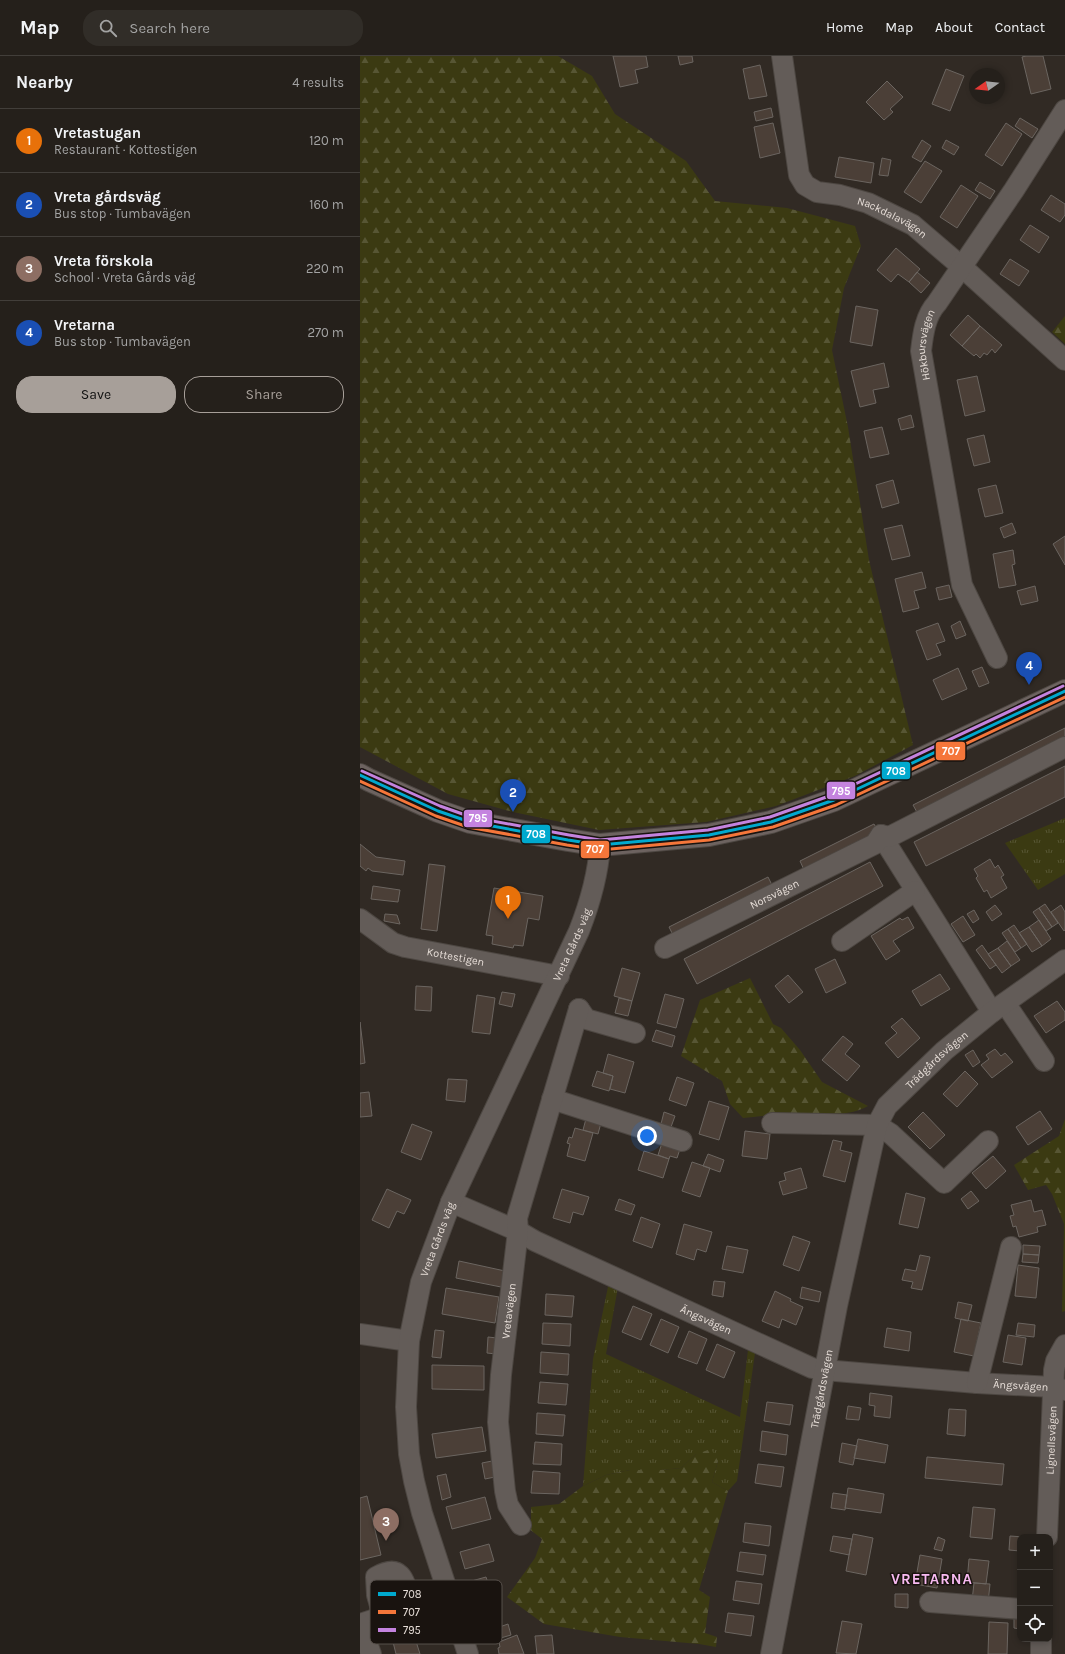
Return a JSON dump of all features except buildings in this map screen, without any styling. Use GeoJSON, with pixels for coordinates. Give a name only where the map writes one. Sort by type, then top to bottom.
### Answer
{"type":"FeatureCollection","features":[{"type":"Feature","properties":{"kind":"main road"},"geometry":{"type":"LineString","coordinates":[[360,775],[438,811],[470,822],[600,845],[709,835],[771,822],[834,800],[1065,691]]}},
{"type":"Feature","properties":{"kind":"street","name":"Nackdalavägen"},"geometry":{"type":"LineString","coordinates":[[782,56],[800,175],[805,185],[817,192],[840,195],[868,203],[913,225],[1065,360]]}},
{"type":"Feature","properties":{"kind":"street","name":"Hökbursvägen"},"geometry":{"type":"LineString","coordinates":[[997,658],[962,585],[921,352],[926,322],[931,310],[962,267],[1065,110]]}},
{"type":"Feature","properties":{"kind":"street","name":"Norsvägen"},"geometry":{"type":"LineString","coordinates":[[665,948],[875,844],[881,836],[889,837],[1065,747]]}},
{"type":"Feature","properties":{"kind":"street"},"geometry":{"type":"LineString","coordinates":[[881,836],[915,891],[999,1007],[1044,1061]]}},
{"type":"Feature","properties":{"kind":"street","name":"Vreta Gårds väg"},"geometry":{"type":"LineString","coordinates":[[443,1580],[414,1482],[406,1407],[409,1341],[421,1282],[450,1202],[559,976],[579,931],[591,898],[598,870],[600,845]]}},
{"type":"Feature","properties":{"kind":"street"},"geometry":{"type":"LineString","coordinates":[[842,941],[915,891]]}},
{"type":"Feature","properties":{"kind":"street","name":"Kottestigen"},"geometry":{"type":"LineString","coordinates":[[360,919],[393,943],[404,947],[559,976]]}},
{"type":"Feature","properties":{"kind":"street","name":"Trädgårdsvägen"},"geometry":{"type":"LineString","coordinates":[[772,1654],[824,1370],[837,1306],[881,1116],[887,1106],[944,1051],[999,1007],[1065,960]]}},
{"type":"Feature","properties":{"kind":"street","name":"Vretavägen"},"geometry":{"type":"LineString","coordinates":[[521,1525],[508,1505],[498,1422],[501,1375],[518,1231],[517,1218],[579,1009],[586,1019],[635,1033]]}},
{"type":"Feature","properties":{"kind":"street"},"geometry":{"type":"LineString","coordinates":[[552,1099],[682,1141]]}},
{"type":"Feature","properties":{"kind":"street"},"geometry":{"type":"LineString","coordinates":[[772,1123],[878,1125],[892,1134],[944,1183],[988,1141]]}},
{"type":"Feature","properties":{"kind":"street","name":"Ängsvägen"},"geometry":{"type":"LineString","coordinates":[[450,1202],[518,1231],[535,1241],[812,1368],[976,1383],[1059,1388]]}},
{"type":"Feature","properties":{"kind":"street","name":"Ängsvägen"},"geometry":{"type":"LineString","coordinates":[[976,1383],[1011,1246]]}},
{"type":"Feature","properties":{"kind":"street"},"geometry":{"type":"LineString","coordinates":[[360,1334],[409,1341]]}},
{"type":"Feature","properties":{"kind":"street","name":"Lignellsvägen"},"geometry":{"type":"LineString","coordinates":[[1047,1534],[1059,1388],[1054,1370],[1056,1361],[1065,1345]]}},
{"type":"Feature","properties":{"kind":"street"},"geometry":{"type":"LineString","coordinates":[[376,1580],[376,1577],[392,1570],[399,1574],[402,1580]]}},
{"type":"Feature","properties":{"kind":"street"},"geometry":{"type":"LineString","coordinates":[[930,1602],[1017,1609]]}},
{"type":"Feature","properties":{"kind":"street"},"geometry":{"type":"LineString","coordinates":[[370,1621],[360,1624],[371,1654]]}},
{"type":"Feature","properties":{"kind":"street"},"geometry":{"type":"LineString","coordinates":[[1041,1642],[1041,1654]]}},
{"type":"Feature","properties":{"kind":"street","name":"Vreta Gårds väg"},"geometry":{"type":"LineString","coordinates":[[465,1644],[468,1654]]}},
{"type":"Feature","properties":{"kind":"green space"},"geometry":{"type":"Polygon","coordinates":[[[360,56],[558,56],[592,76],[615,114],[686,161],[715,201],[787,208],[855,226],[861,246],[844,288],[832,350],[848,427],[869,560],[913,745],[855,776],[776,806],[706,822],[599,830],[513,812],[448,794],[360,747],[360,56]]]}},
{"type":"Feature","properties":{"kind":"green space"},"geometry":{"type":"Polygon","coordinates":[[[1065,316],[1065,344],[1052,332],[1065,316]]]}},
{"type":"Feature","properties":{"kind":"green space"},"geometry":{"type":"Polygon","coordinates":[[[1065,818],[1065,874],[1038,890],[1005,843],[1065,818]]]}},
{"type":"Feature","properties":{"kind":"green space"},"geometry":{"type":"Polygon","coordinates":[[[750,978],[773,1024],[781,1028],[800,1050],[822,1082],[868,1106],[860,1110],[842,1113],[789,1113],[743,1118],[730,1104],[722,1081],[681,1056],[700,1000],[750,978]]]}},
{"type":"Feature","properties":{"kind":"green space"},"geometry":{"type":"Polygon","coordinates":[[[1065,1119],[1065,1311],[1062,1312],[1064,1224],[1052,1194],[1046,1185],[1028,1190],[1014,1165],[1059,1136],[1065,1119]]]}},
{"type":"Feature","properties":{"kind":"green space"},"geometry":{"type":"Polygon","coordinates":[[[609,1282],[618,1287],[606,1354],[740,1417],[748,1350],[755,1353],[737,1481],[728,1491],[712,1482],[718,1461],[696,1454],[681,1468],[661,1470],[630,1470],[606,1475],[583,1486],[593,1359],[609,1282]]]}},
{"type":"Feature","properties":{"kind":"green space"},"geometry":{"type":"Polygon","coordinates":[[[711,1449],[718,1461],[712,1482],[728,1491],[699,1590],[710,1597],[705,1633],[717,1637],[716,1647],[699,1644],[620,1637],[544,1624],[507,1597],[535,1558],[542,1539],[528,1528],[531,1518],[531,1507],[559,1504],[583,1486],[606,1475],[630,1470],[661,1470],[681,1468],[696,1454],[711,1449]]]}},
{"type":"Feature","properties":{"kind":"transit line","name":"795"},"geometry":{"type":"LineString","coordinates":[[362,771],[440,806],[471,817],[569,835],[600,840],[708,830],[770,817],[832,795],[1063,686]]}},
{"type":"Feature","properties":{"kind":"transit line","name":"708"},"geometry":{"type":"LineString","coordinates":[[360,775],[438,811],[470,822],[568,840],[600,845],[709,835],[771,822],[834,800],[1065,691]]}},
{"type":"Feature","properties":{"kind":"transit line","name":"707"},"geometry":{"type":"LineString","coordinates":[[360,781],[436,816],[468,827],[567,845],[600,850],[709,840],[773,827],[836,805],[1065,697]]}},
{"type":"Feature","properties":{"kind":"place","name":"Vretarna"},"geometry":{"type":"Point","coordinates":[1029,685]}},
{"type":"Feature","properties":{"kind":"place","name":"Vreta gårdsväg"},"geometry":{"type":"Point","coordinates":[513,812]}},
{"type":"Feature","properties":{"kind":"place","name":"Vretastugan"},"geometry":{"type":"Point","coordinates":[508,919]}},
{"type":"Feature","properties":{"kind":"place","name":"Vreta förskola"},"geometry":{"type":"Point","coordinates":[386,1541]}},
{"type":"Feature","properties":{"kind":"district","name":"VRETARNA"},"geometry":{"type":"Point","coordinates":[932,1579]}}]}
